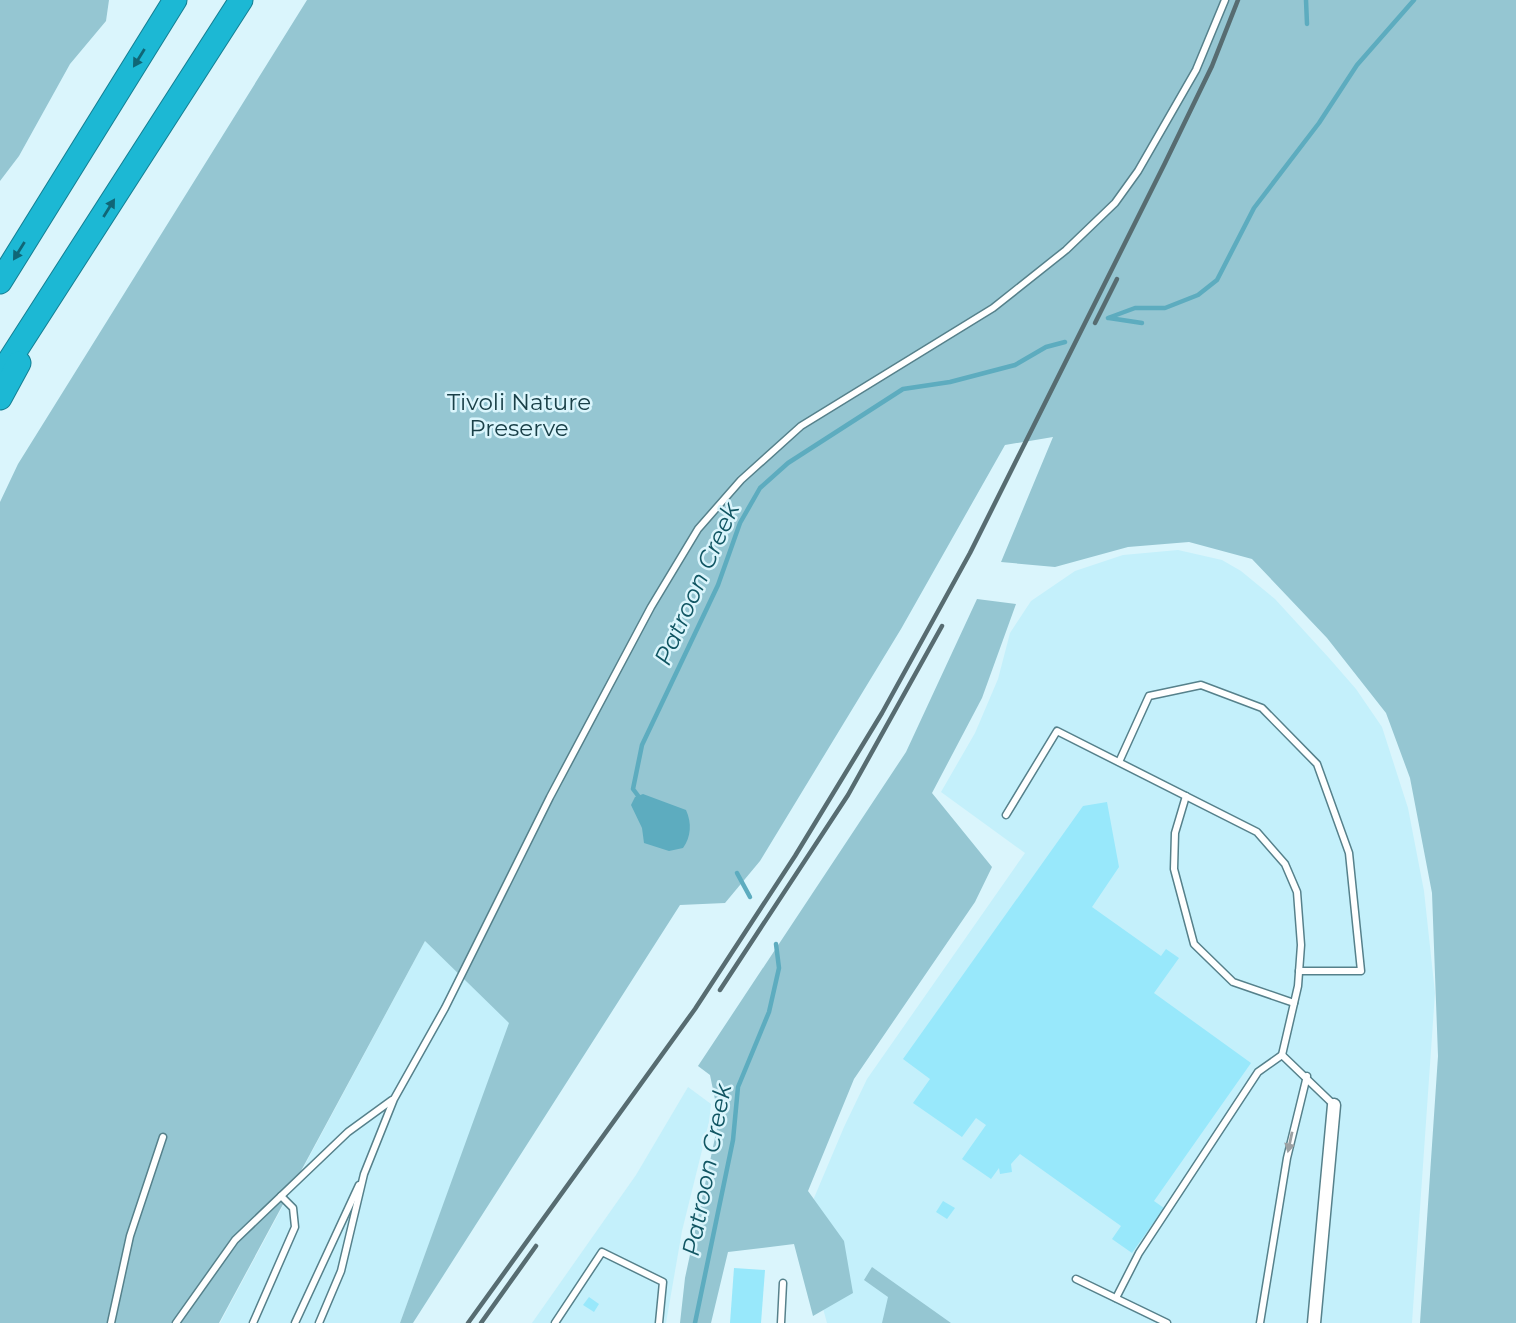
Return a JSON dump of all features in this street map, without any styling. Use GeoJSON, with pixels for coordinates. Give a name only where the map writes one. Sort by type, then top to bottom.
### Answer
{"type":"FeatureCollection","features":[{"type":"Feature","properties":{"kind":"highway"},"geometry":{"type":"LineString","coordinates":[[0,282],[175,0]]}},
{"type":"Feature","properties":{"kind":"highway"},"geometry":{"type":"LineString","coordinates":[[0,374],[241,0]]}},
{"type":"Feature","properties":{"kind":"highway"},"geometry":{"type":"LineString","coordinates":[[0,398],[72,265]]}},
{"type":"Feature","properties":{"kind":"street"},"geometry":{"type":"LineString","coordinates":[[1314,1323],[1334,1105]]}},
{"type":"Feature","properties":{"kind":"lane"},"geometry":{"type":"LineString","coordinates":[[295,1323],[364,1174],[394,1098],[445,1008],[550,797],[651,607],[698,529],[741,480],[801,426],[993,308],[1066,250],[1115,203],[1144,160],[1196,70],[1225,0]]}},
{"type":"Feature","properties":{"kind":"lane"},"geometry":{"type":"LineString","coordinates":[[1119,762],[1149,696],[1201,685],[1262,708],[1317,764],[1349,853],[1361,971],[1299,971]]}},
{"type":"Feature","properties":{"kind":"lane"},"geometry":{"type":"LineString","coordinates":[[1006,815],[1057,731],[1257,832],[1285,864],[1297,891],[1301,945],[1299,971],[1282,1055],[1258,1072],[1139,1253],[1116,1298]]}},
{"type":"Feature","properties":{"kind":"lane"},"geometry":{"type":"LineString","coordinates":[[1186,796],[1175,833],[1174,869],[1194,944],[1233,982],[1294,1003]]}},
{"type":"Feature","properties":{"kind":"lane"},"geometry":{"type":"LineString","coordinates":[[1282,1055],[1307,1076],[1334,1105]]}},
{"type":"Feature","properties":{"kind":"lane"},"geometry":{"type":"LineString","coordinates":[[1259,1323],[1287,1158],[1307,1076]]}},
{"type":"Feature","properties":{"kind":"lane"},"geometry":{"type":"LineString","coordinates":[[176,1323],[235,1240],[348,1132],[394,1098]]}},
{"type":"Feature","properties":{"kind":"lane"},"geometry":{"type":"LineString","coordinates":[[111,1323],[130,1236],[163,1137]]}},
{"type":"Feature","properties":{"kind":"lane"},"geometry":{"type":"LineString","coordinates":[[319,1323],[341,1271],[364,1174]]}},
{"type":"Feature","properties":{"kind":"lane"},"geometry":{"type":"LineString","coordinates":[[253,1323],[295,1227],[293,1208],[281,1196]]}},
{"type":"Feature","properties":{"kind":"lane"},"geometry":{"type":"LineString","coordinates":[[555,1323],[602,1252],[663,1282],[659,1323]]}},
{"type":"Feature","properties":{"kind":"lane"},"geometry":{"type":"LineString","coordinates":[[1076,1279],[1167,1323]]}},
{"type":"Feature","properties":{"kind":"lane"},"geometry":{"type":"LineString","coordinates":[[781,1323],[783,1283]]}},
{"type":"Feature","properties":{"kind":"shaded area"},"geometry":{"type":"Polygon","coordinates":[[[1178,550],[1222,560],[1241,571],[1275,599],[1329,658],[1356,689],[1382,727],[1408,808],[1424,891],[1435,993],[1412,1323],[827,1323],[819,1294],[811,1216],[814,1198],[867,1079],[1025,853],[941,792],[975,733],[998,679],[1010,633],[1031,601],[1075,571],[1123,555],[1178,550]]]}},
{"type":"Feature","properties":{"kind":"shaded area"},"geometry":{"type":"Polygon","coordinates":[[[643,794],[686,810],[690,830],[683,848],[669,851],[644,843],[642,828],[631,805],[635,797],[643,794]]]}},
{"type":"Feature","properties":{"kind":"shaded area"},"geometry":{"type":"Polygon","coordinates":[[[425,941],[510,1023],[400,1323],[220,1323],[425,941]]]}},
{"type":"Feature","properties":{"kind":"shaded area"},"geometry":{"type":"Polygon","coordinates":[[[688,1087],[711,1104],[682,1231],[666,1323],[532,1323],[636,1175],[688,1087]]]}},
{"type":"Feature","properties":{"kind":"green space"},"geometry":{"type":"Polygon","coordinates":[[[0,0],[109,0],[106,21],[70,64],[19,156],[0,181],[0,0]]]}},
{"type":"Feature","properties":{"kind":"green space","name":"Tivoli Nature Preserve"},"geometry":{"type":"Polygon","coordinates":[[[307,0],[1516,0],[1516,1323],[1420,1323],[1438,1056],[1432,893],[1410,778],[1386,713],[1327,638],[1252,559],[1189,542],[1128,547],[1055,567],[1001,562],[1053,437],[1005,445],[901,629],[760,861],[725,903],[680,905],[413,1323],[400,1323],[509,1023],[425,941],[219,1323],[0,1323],[0,502],[18,464],[307,0]]]}},
{"type":"Feature","properties":{"kind":"green space"},"geometry":{"type":"Polygon","coordinates":[[[977,599],[1016,604],[982,698],[932,793],[992,867],[975,902],[854,1079],[808,1191],[844,1241],[853,1293],[813,1316],[794,1244],[728,1252],[711,1323],[680,1323],[685,1278],[719,1119],[710,1075],[698,1066],[906,752],[977,599]]]}},
{"type":"Feature","properties":{"kind":"green space"},"geometry":{"type":"Polygon","coordinates":[[[872,1267],[951,1323],[882,1323],[888,1297],[864,1280],[872,1267]]]}},
{"type":"Feature","properties":{"kind":"building"},"geometry":{"type":"Polygon","coordinates":[[[1107,802],[1119,867],[1092,907],[1161,956],[1166,949],[1179,958],[1154,993],[1251,1063],[1154,1201],[1164,1208],[1132,1253],[1112,1239],[1121,1226],[1020,1154],[1011,1164],[1012,1172],[1000,1174],[999,1168],[991,1179],[962,1159],[986,1125],[976,1118],[962,1137],[913,1103],[930,1079],[903,1059],[1083,806],[1107,802]]]}},
{"type":"Feature","properties":{"kind":"building"},"geometry":{"type":"Polygon","coordinates":[[[943,1201],[955,1208],[947,1219],[936,1212],[943,1201]]]}},
{"type":"Feature","properties":{"kind":"building"},"geometry":{"type":"Polygon","coordinates":[[[734,1268],[765,1270],[761,1323],[730,1323],[734,1268]]]}},
{"type":"Feature","properties":{"kind":"building"},"geometry":{"type":"Polygon","coordinates":[[[589,1297],[599,1304],[594,1312],[583,1305],[589,1297]]]}},
{"type":"Feature","properties":{"kind":"waterway","name":"Patroon Creek"},"geometry":{"type":"LineString","coordinates":[[1306,0],[1307,24]]}},
{"type":"Feature","properties":{"kind":"waterway"},"geometry":{"type":"LineString","coordinates":[[1108,318],[1135,308],[1165,308],[1198,295],[1217,280],[1254,208],[1319,123],[1357,65],[1414,0]]}},
{"type":"Feature","properties":{"kind":"waterway","name":"Patroon Creek"},"geometry":{"type":"LineString","coordinates":[[1109,318],[1142,323]]}},
{"type":"Feature","properties":{"kind":"waterway","name":"Patroon Creek"},"geometry":{"type":"LineString","coordinates":[[639,797],[633,789],[642,745],[718,585],[740,523],[760,488],[788,463],[903,389],[950,382],[1015,365],[1046,347],[1065,342]]}},
{"type":"Feature","properties":{"kind":"waterway","name":"Patroon Creek"},"geometry":{"type":"LineString","coordinates":[[737,873],[750,897]]}},
{"type":"Feature","properties":{"kind":"waterway","name":"Patroon Creek"},"geometry":{"type":"LineString","coordinates":[[695,1323],[733,1140],[738,1087],[769,1012],[779,968],[776,944]]}},
{"type":"Feature","properties":{"kind":"railway"},"geometry":{"type":"LineString","coordinates":[[468,1323],[695,1009],[795,856],[882,713],[970,553],[1165,163],[1212,66],[1238,0]]}},
{"type":"Feature","properties":{"kind":"railway"},"geometry":{"type":"LineString","coordinates":[[1095,323],[1117,279]]}},
{"type":"Feature","properties":{"kind":"railway"},"geometry":{"type":"LineString","coordinates":[[720,990],[848,795],[942,626]]}},
{"type":"Feature","properties":{"kind":"railway"},"geometry":{"type":"LineString","coordinates":[[481,1323],[536,1246]]}}]}
